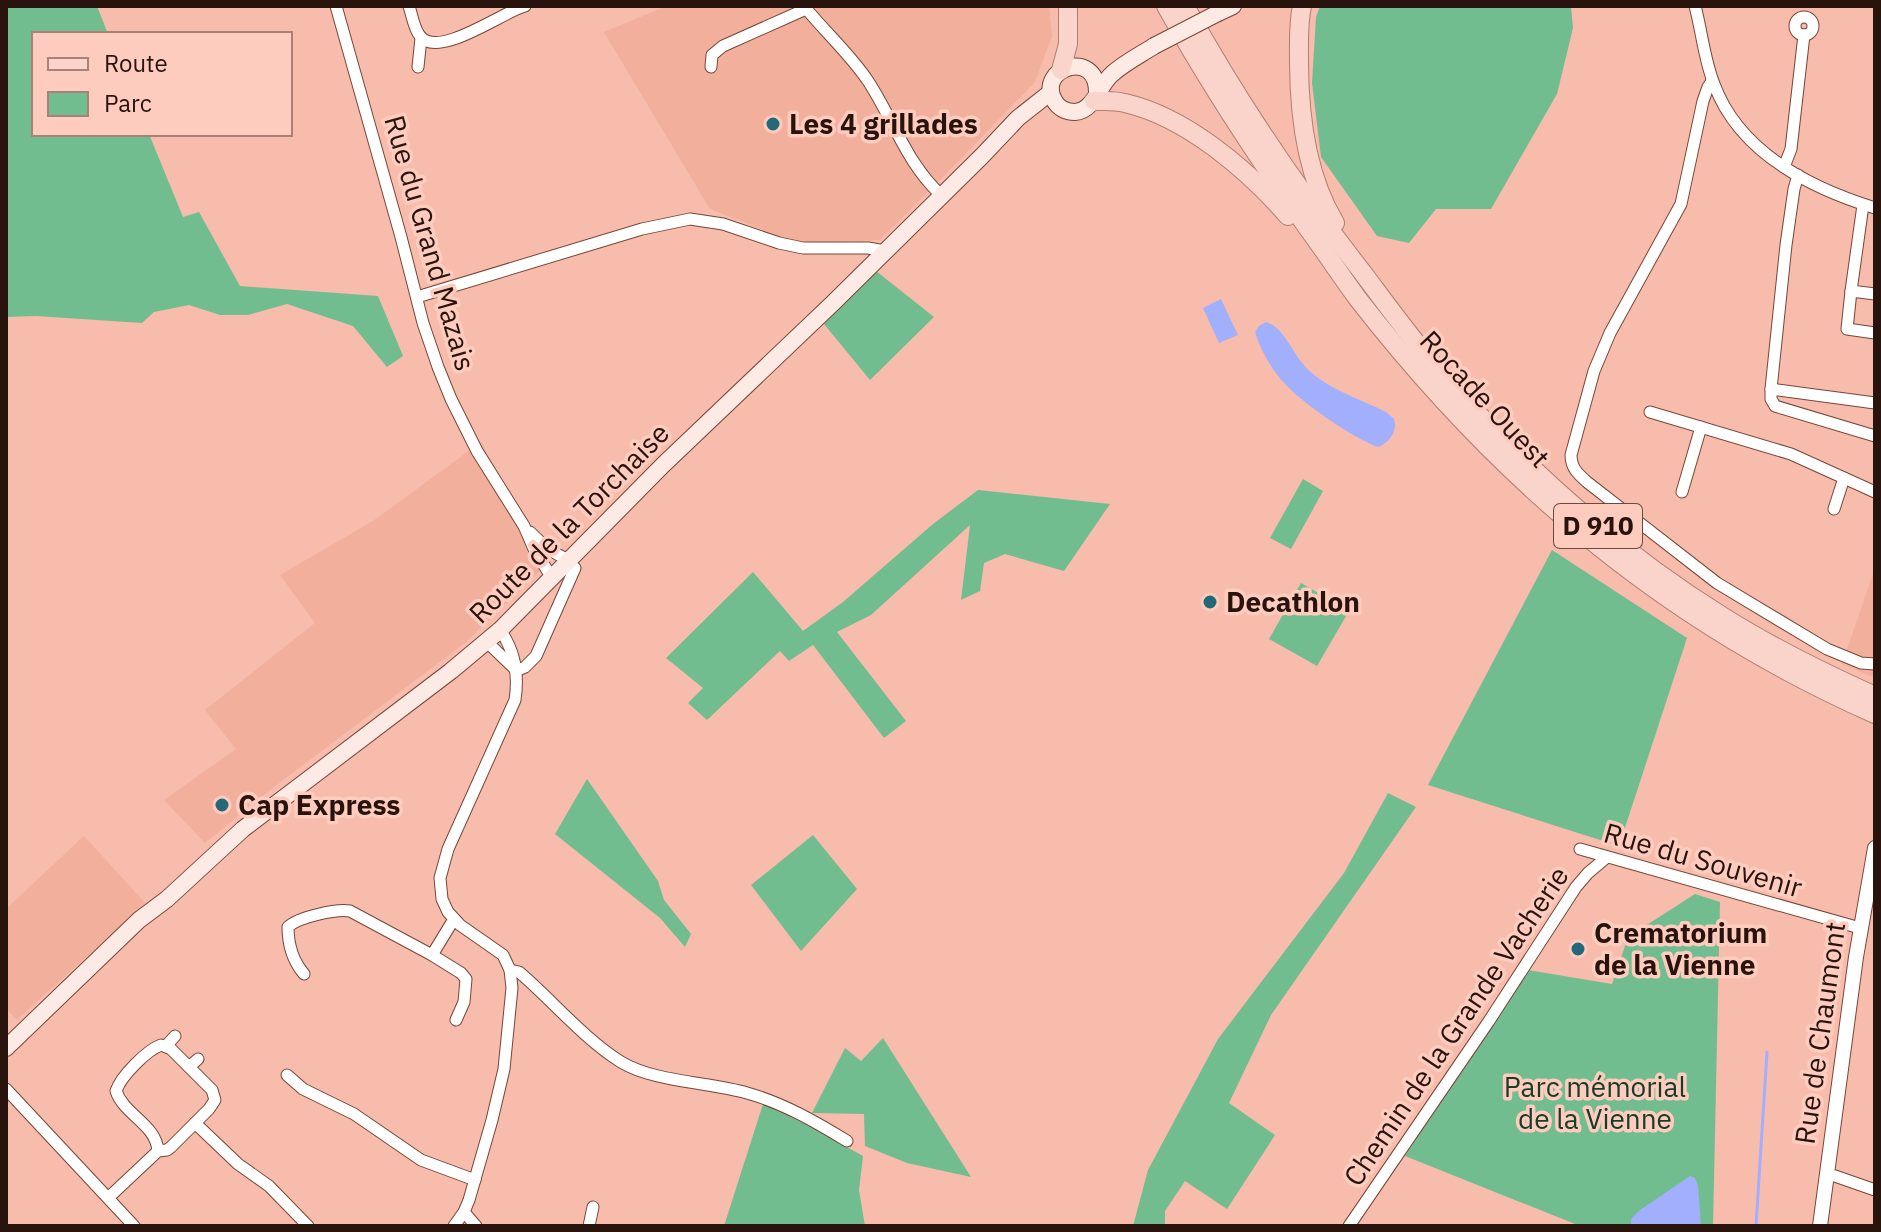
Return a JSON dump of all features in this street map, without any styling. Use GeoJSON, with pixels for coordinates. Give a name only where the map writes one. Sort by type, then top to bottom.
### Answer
{"type":"FeatureCollection","features":[{"type":"Feature","properties":{"kind":"main road"},"geometry":{"type":"LineString","coordinates":[[1068,6],[1068,44],[1051,92],[1062,109],[1075,112],[1082,110],[1095,97],[1112,73],[1154,46],[1225,10]]}},
{"type":"Feature","properties":{"kind":"main road","name":"Rocade Ouest"},"geometry":{"type":"LineString","coordinates":[[1166,6],[1239,128],[1356,296],[1419,372],[1492,452],[1527,486],[1632,574],[1717,632],[1782,670],[1875,714]]}},
{"type":"Feature","properties":{"kind":"main road","name":"Rocade Ouest"},"geometry":{"type":"LineString","coordinates":[[1185,6],[1253,119],[1315,212],[1419,347],[1515,452],[1607,535],[1678,587],[1725,618],[1798,659],[1875,696]]}},
{"type":"Feature","properties":{"kind":"main road"},"geometry":{"type":"LineString","coordinates":[[1302,6],[1299,24],[1301,109],[1317,184],[1325,206],[1338,227],[1419,347]]}},
{"type":"Feature","properties":{"kind":"main road"},"geometry":{"type":"LineString","coordinates":[[1061,70],[1073,66],[1086,69],[1154,46]]}},
{"type":"Feature","properties":{"kind":"main road"},"geometry":{"type":"LineString","coordinates":[[1086,69],[1095,79],[1095,97]]}},
{"type":"Feature","properties":{"kind":"main road","name":"Route de la Torchaise"},"geometry":{"type":"LineString","coordinates":[[6,1059],[167,899],[243,829],[451,671],[487,642],[552,578],[573,564],[743,387],[885,251],[922,224],[941,195],[1018,118],[1051,92]]}},
{"type":"Feature","properties":{"kind":"main road"},"geometry":{"type":"LineString","coordinates":[[1095,97],[1124,102],[1178,125],[1228,158],[1284,211],[1356,296]]}},
{"type":"Feature","properties":{"kind":"main road","name":"Route de la Torchaise"},"geometry":{"type":"LineString","coordinates":[[982,156],[1032,119],[1062,109]]}},
{"type":"Feature","properties":{"kind":"main road","name":"Route de la Torchaise"},"geometry":{"type":"LineString","coordinates":[[6,1048],[139,920],[167,899]]}},
{"type":"Feature","properties":{"kind":"street","name":"Rue du Grand Mazais"},"geometry":{"type":"LineString","coordinates":[[336,6],[423,323],[451,399],[477,451],[552,578]]}},
{"type":"Feature","properties":{"kind":"street"},"geometry":{"type":"LineString","coordinates":[[409,6],[421,38],[435,43],[454,39],[520,7]]}},
{"type":"Feature","properties":{"kind":"street"},"geometry":{"type":"LineString","coordinates":[[1695,6],[1712,81],[1729,114],[1742,131],[1765,154],[1784,167],[1869,206],[1851,291],[1847,329],[1875,333]]}},
{"type":"Feature","properties":{"kind":"street"},"geometry":{"type":"LineString","coordinates":[[711,67],[712,55],[723,46],[805,7],[869,82],[907,152],[941,195]]}},
{"type":"Feature","properties":{"kind":"street"},"geometry":{"type":"LineString","coordinates":[[1784,167],[1791,149],[1804,35]]}},
{"type":"Feature","properties":{"kind":"street"},"geometry":{"type":"LineString","coordinates":[[418,67],[421,38]]}},
{"type":"Feature","properties":{"kind":"street"},"geometry":{"type":"LineString","coordinates":[[1712,81],[1703,101],[1681,204],[1610,333],[1594,371],[1571,463],[1587,482],[1717,583],[1827,649],[1861,663],[1875,664]]}},
{"type":"Feature","properties":{"kind":"street"},"geometry":{"type":"LineString","coordinates":[[1798,175],[1786,245],[1771,399],[1775,406],[1875,436]]}},
{"type":"Feature","properties":{"kind":"street"},"geometry":{"type":"LineString","coordinates":[[417,297],[642,229],[690,219],[723,224],[803,248],[885,251]]}},
{"type":"Feature","properties":{"kind":"street"},"geometry":{"type":"LineString","coordinates":[[1851,291],[1875,294]]}},
{"type":"Feature","properties":{"kind":"street"},"geometry":{"type":"LineString","coordinates":[[1771,389],[1875,403]]}},
{"type":"Feature","properties":{"kind":"street"},"geometry":{"type":"LineString","coordinates":[[1650,412],[1791,454],[1875,492]]}},
{"type":"Feature","properties":{"kind":"street"},"geometry":{"type":"LineString","coordinates":[[1682,492],[1701,427]]}},
{"type":"Feature","properties":{"kind":"street"},"geometry":{"type":"LineString","coordinates":[[1834,509],[1844,478]]}},
{"type":"Feature","properties":{"kind":"street","name":"Rue du Grand Mazais"},"geometry":{"type":"LineString","coordinates":[[524,526],[548,549],[573,564]]}},
{"type":"Feature","properties":{"kind":"street"},"geometry":{"type":"LineString","coordinates":[[516,671],[536,656],[573,564]]}},
{"type":"Feature","properties":{"kind":"street"},"geometry":{"type":"LineString","coordinates":[[454,1226],[464,1212],[475,1180],[503,1078],[512,1000],[512,979],[507,961],[497,950],[454,919],[442,899],[440,889],[448,849],[510,712],[516,690],[514,659],[500,630]]}},
{"type":"Feature","properties":{"kind":"street"},"geometry":{"type":"LineString","coordinates":[[487,642],[516,671]]}},
{"type":"Feature","properties":{"kind":"street","name":"Rue de Chaumont"},"geometry":{"type":"LineString","coordinates":[[1820,1226],[1860,928],[1875,848]]}},
{"type":"Feature","properties":{"kind":"street","name":"Rue du Souvenir"},"geometry":{"type":"LineString","coordinates":[[1580,849],[1860,928]]}},
{"type":"Feature","properties":{"kind":"street","name":"Chemin de la Grande Vacherie"},"geometry":{"type":"LineString","coordinates":[[1349,1226],[1576,887],[1607,857]]}},
{"type":"Feature","properties":{"kind":"street"},"geometry":{"type":"LineString","coordinates":[[304,974],[294,960],[288,927],[296,921],[338,911],[355,913],[461,973],[466,979],[464,1002],[456,1020]]}},
{"type":"Feature","properties":{"kind":"street"},"geometry":{"type":"LineString","coordinates":[[432,955],[454,919]]}},
{"type":"Feature","properties":{"kind":"street"},"geometry":{"type":"LineString","coordinates":[[510,970],[519,972],[621,1062],[667,1077],[767,1099],[847,1141]]}},
{"type":"Feature","properties":{"kind":"street"},"geometry":{"type":"LineString","coordinates":[[158,1151],[152,1132],[121,1101],[116,1091],[121,1080],[151,1049],[170,1041],[193,1063],[215,1095]]}},
{"type":"Feature","properties":{"kind":"street"},"geometry":{"type":"LineString","coordinates":[[287,1075],[311,1095],[354,1114],[421,1160],[475,1180]]}},
{"type":"Feature","properties":{"kind":"street"},"geometry":{"type":"LineString","coordinates":[[108,1198],[158,1151],[171,1147],[213,1104],[215,1095],[224,1085]]}},
{"type":"Feature","properties":{"kind":"street"},"geometry":{"type":"LineString","coordinates":[[6,1089],[134,1226]]}},
{"type":"Feature","properties":{"kind":"street"},"geometry":{"type":"LineString","coordinates":[[195,1123],[238,1164],[269,1186],[308,1226]]}},
{"type":"Feature","properties":{"kind":"street"},"geometry":{"type":"LineString","coordinates":[[1827,1175],[1875,1190]]}},
{"type":"Feature","properties":{"kind":"street"},"geometry":{"type":"LineString","coordinates":[[589,1226],[593,1207]]}},
{"type":"Feature","properties":{"kind":"street"},"geometry":{"type":"LineString","coordinates":[[464,1212],[476,1226]]}},
{"type":"Feature","properties":{"kind":"shaded area"},"geometry":{"type":"Polygon","coordinates":[[[667,6],[1049,6],[1052,36],[1035,82],[880,240],[796,243],[710,209],[604,32],[667,6]]]}},
{"type":"Feature","properties":{"kind":"shaded area"},"geometry":{"type":"Polygon","coordinates":[[[481,442],[549,562],[466,642],[205,843],[164,800],[236,749],[205,710],[315,623],[280,575],[373,521],[481,442]]]}},
{"type":"Feature","properties":{"kind":"shaded area"},"geometry":{"type":"Polygon","coordinates":[[[1875,568],[1875,678],[1842,664],[1875,568]]]}},
{"type":"Feature","properties":{"kind":"shaded area"},"geometry":{"type":"Polygon","coordinates":[[[84,836],[145,903],[17,1020],[6,1008],[6,909],[84,836]]]}},
{"type":"Feature","properties":{"kind":"green space"},"geometry":{"type":"Polygon","coordinates":[[[6,6],[97,6],[107,32],[32,32],[32,136],[150,136],[183,217],[199,212],[240,286],[378,296],[403,356],[387,367],[353,326],[287,304],[248,315],[220,315],[189,305],[154,312],[142,323],[6,317],[6,6]]]}},
{"type":"Feature","properties":{"kind":"green space"},"geometry":{"type":"Polygon","coordinates":[[[1320,6],[1571,6],[1573,28],[1557,94],[1491,209],[1436,209],[1409,243],[1377,236],[1321,157],[1312,83],[1316,17],[1320,6]]]}},
{"type":"Feature","properties":{"kind":"green space"},"geometry":{"type":"Polygon","coordinates":[[[876,271],[934,317],[870,380],[824,324],[876,271]]]}},
{"type":"Feature","properties":{"kind":"green space"},"geometry":{"type":"Polygon","coordinates":[[[1303,479],[1323,491],[1291,549],[1270,538],[1303,479]]]}},
{"type":"Feature","properties":{"kind":"green space"},"geometry":{"type":"Polygon","coordinates":[[[978,490],[1110,504],[1064,571],[1005,554],[984,563],[980,591],[961,600],[970,525],[871,615],[837,632],[906,721],[884,738],[813,645],[789,661],[780,651],[707,720],[688,703],[703,688],[666,658],[753,572],[803,631],[843,602],[933,524],[978,490]]]}},
{"type":"Feature","properties":{"kind":"green space"},"geometry":{"type":"Polygon","coordinates":[[[1552,550],[1687,638],[1619,846],[1428,785],[1552,550]]]}},
{"type":"Feature","properties":{"kind":"green space"},"geometry":{"type":"Polygon","coordinates":[[[1301,583],[1349,611],[1317,666],[1269,639],[1301,583]]]}},
{"type":"Feature","properties":{"kind":"green space"},"geometry":{"type":"Polygon","coordinates":[[[587,779],[658,881],[664,900],[691,934],[685,947],[660,918],[555,834],[587,779]]]}},
{"type":"Feature","properties":{"kind":"green space"},"geometry":{"type":"Polygon","coordinates":[[[1388,793],[1416,807],[1271,1015],[1229,1103],[1275,1135],[1227,1209],[1185,1181],[1165,1211],[1165,1226],[1133,1226],[1148,1170],[1218,1039],[1344,873],[1388,793]]]}},
{"type":"Feature","properties":{"kind":"green space"},"geometry":{"type":"Polygon","coordinates":[[[813,835],[857,889],[801,951],[751,885],[813,835]]]}},
{"type":"Feature","properties":{"kind":"green space","name":"Parc mémorial de la Vienne"},"geometry":{"type":"Polygon","coordinates":[[[1695,894],[1720,902],[1713,1226],[1580,1226],[1405,1156],[1528,970],[1612,984],[1628,937],[1695,894]]]}},
{"type":"Feature","properties":{"kind":"green space"},"geometry":{"type":"Polygon","coordinates":[[[883,1038],[971,1177],[907,1163],[865,1146],[864,1114],[812,1113],[845,1048],[861,1061],[883,1038]]]}},
{"type":"Feature","properties":{"kind":"green space"},"geometry":{"type":"Polygon","coordinates":[[[763,1104],[863,1156],[859,1190],[865,1226],[724,1226],[763,1104]]]}},
{"type":"Feature","properties":{"kind":"water"},"geometry":{"type":"Polygon","coordinates":[[[1221,299],[1238,335],[1219,343],[1203,308],[1221,299]]]}},
{"type":"Feature","properties":{"kind":"water"},"geometry":{"type":"Polygon","coordinates":[[[1266,322],[1277,329],[1303,364],[1319,379],[1386,412],[1394,419],[1395,428],[1389,440],[1378,447],[1368,443],[1331,421],[1288,387],[1264,354],[1255,332],[1266,322]]]}},
{"type":"Feature","properties":{"kind":"water"},"geometry":{"type":"Polygon","coordinates":[[[1690,1176],[1695,1178],[1698,1186],[1701,1226],[1631,1226],[1631,1219],[1640,1210],[1690,1176]]]}},
{"type":"Feature","properties":{"kind":"waterway"},"geometry":{"type":"LineString","coordinates":[[1756,1226],[1767,1052]]}},
{"type":"Feature","properties":{"kind":"place","name":"Les 4 grillades"},"geometry":{"type":"Point","coordinates":[773,124]}},
{"type":"Feature","properties":{"kind":"place","name":"Decathlon"},"geometry":{"type":"Point","coordinates":[1210,602]}},
{"type":"Feature","properties":{"kind":"place","name":"Cap Express"},"geometry":{"type":"Point","coordinates":[222,805]}},
{"type":"Feature","properties":{"kind":"place","name":"Crematorium de la Vienne"},"geometry":{"type":"Point","coordinates":[1578,949]}}]}
